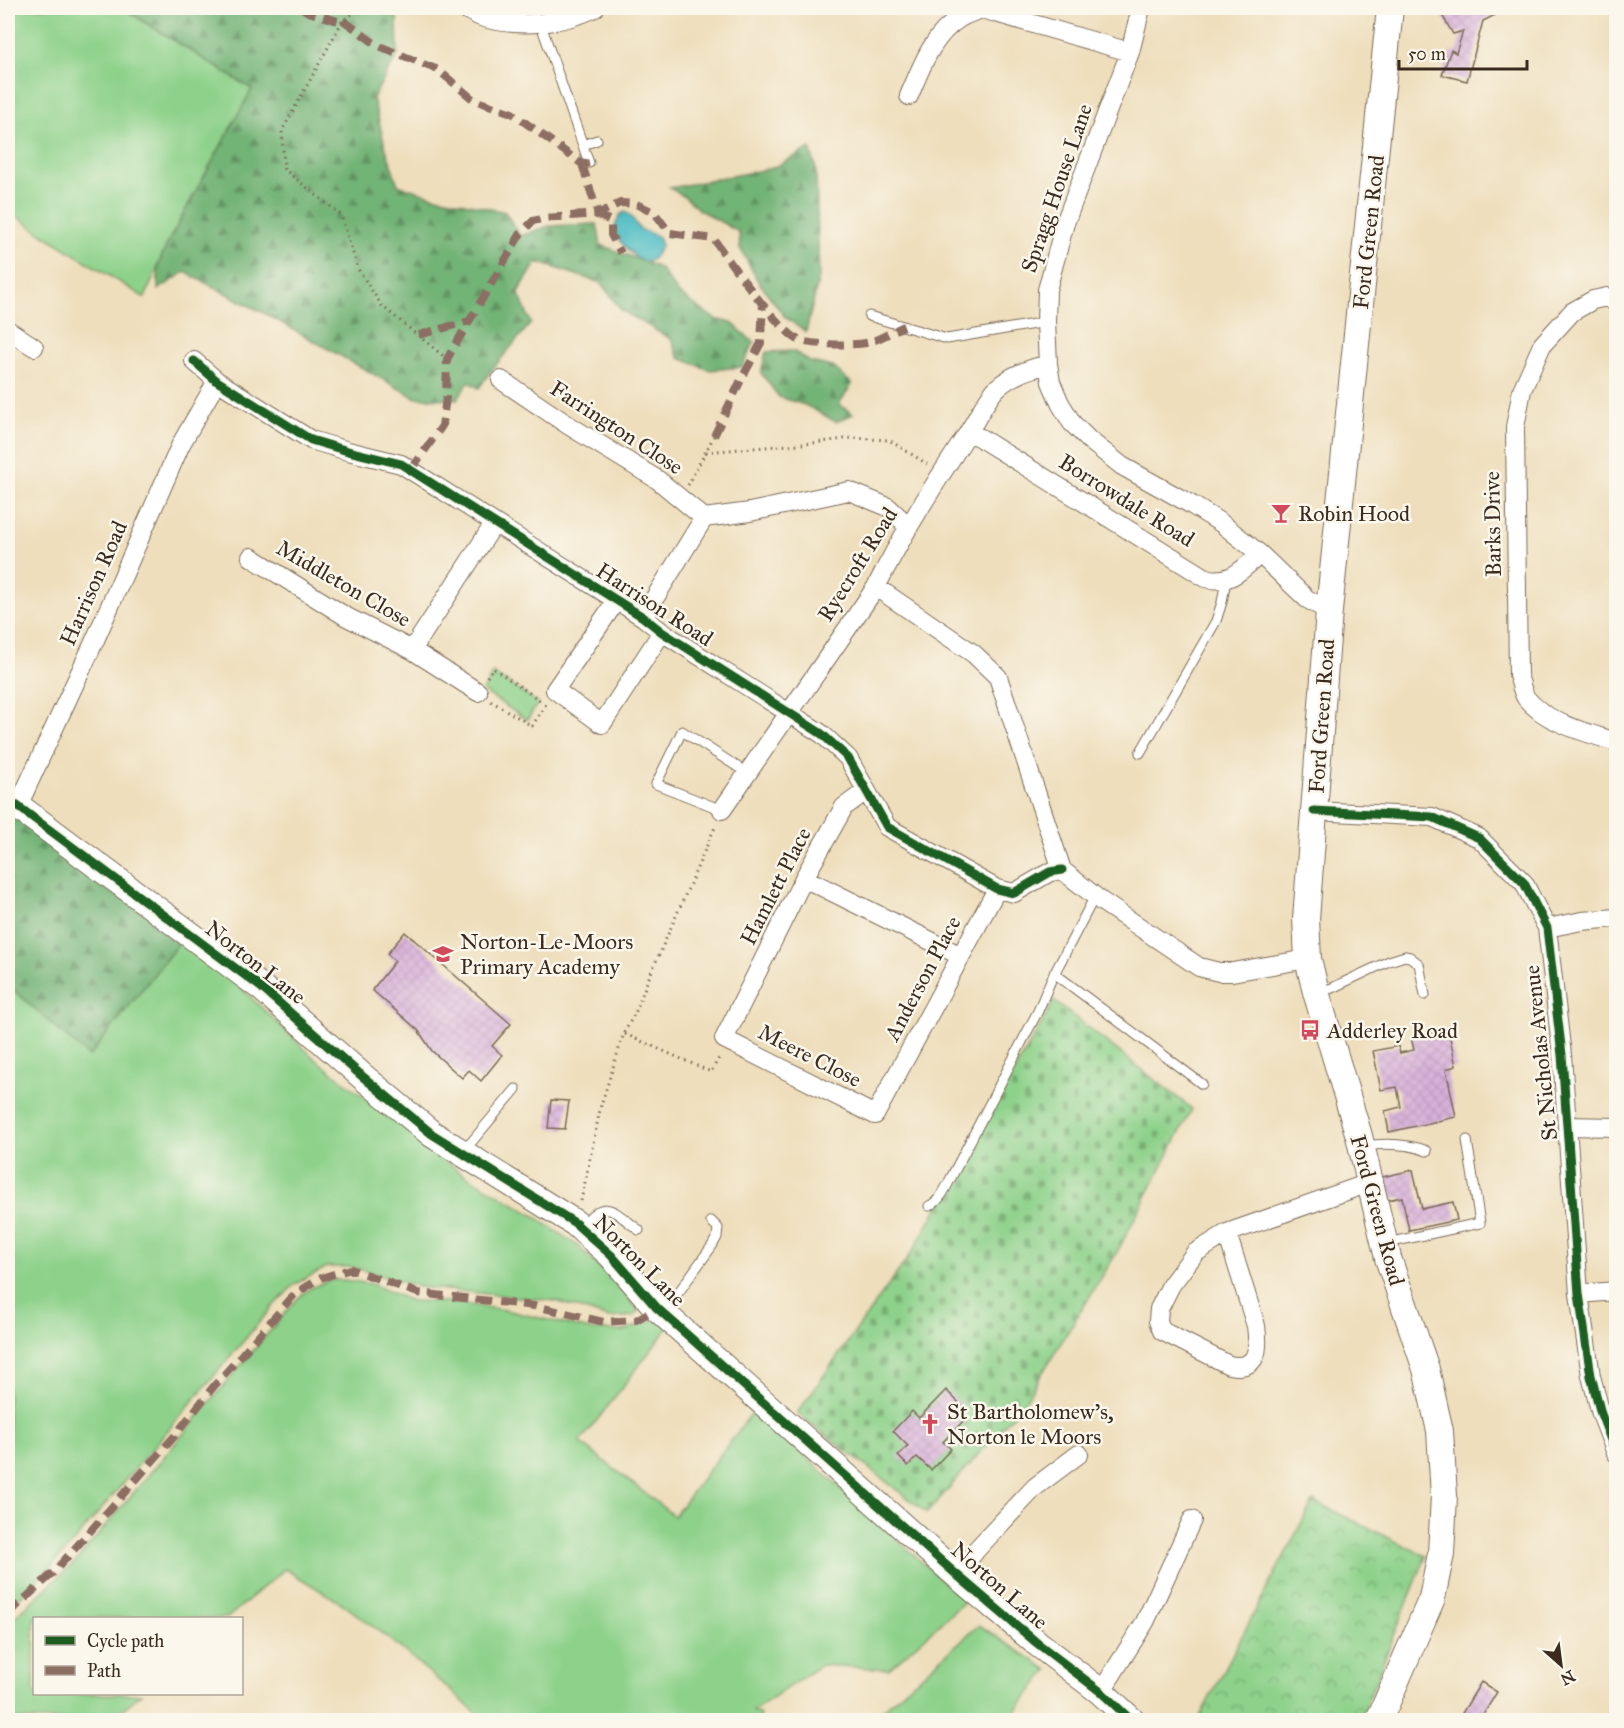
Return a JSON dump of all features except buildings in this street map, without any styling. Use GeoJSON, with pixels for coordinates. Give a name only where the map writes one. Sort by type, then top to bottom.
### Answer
{"type":"FeatureCollection","features":[{"type":"Feature","properties":{"kind":"main road","name":"Ford Green Road"},"geometry":{"type":"LineString","coordinates":[[1379,1720],[1432,1598],[1441,1554],[1444,1496],[1440,1431],[1426,1370],[1385,1243],[1362,1146],[1316,992],[1308,959],[1306,919],[1329,611],[1390,8]]}},
{"type":"Feature","properties":{"kind":"main road","name":"Norton Lane"},"geometry":{"type":"LineString","coordinates":[[13,802],[262,988],[432,1134],[578,1226],[611,1255],[663,1313],[957,1575],[1037,1643],[1101,1692],[1131,1720]]}},
{"type":"Feature","properties":{"kind":"street"},"geometry":{"type":"LineString","coordinates":[[463,8],[482,18],[509,23],[554,22],[565,13],[579,15],[595,8]]}},
{"type":"Feature","properties":{"kind":"street","name":"Spragg House Lane"},"geometry":{"type":"LineString","coordinates":[[1142,8],[1130,52],[1065,223],[1047,290],[1046,322],[1051,382],[1072,423],[1089,440],[1122,466],[1221,523],[1260,554],[1307,599],[1329,611]]}},
{"type":"Feature","properties":{"kind":"street"},"geometry":{"type":"LineString","coordinates":[[909,96],[924,61],[942,33],[960,17],[982,9],[1130,52]]}},
{"type":"Feature","properties":{"kind":"street","name":"Barks Drive"},"geometry":{"type":"LineString","coordinates":[[1617,303],[1607,297],[1593,300],[1572,312],[1542,345],[1522,390],[1515,427],[1518,675],[1525,697],[1544,714],[1572,727],[1617,742]]}},
{"type":"Feature","properties":{"kind":"street"},"geometry":{"type":"LineString","coordinates":[[8,330],[34,347]]}},
{"type":"Feature","properties":{"kind":"street","name":"Harrison Road"},"geometry":{"type":"LineString","coordinates":[[194,361],[217,381],[311,440],[401,464],[643,617],[662,632],[822,734],[848,758],[887,827],[997,889]]}},
{"type":"Feature","properties":{"kind":"street","name":"Ryecroft Road"},"geometry":{"type":"LineString","coordinates":[[722,810],[876,587],[907,529],[996,389],[1022,372],[1048,364]]}},
{"type":"Feature","properties":{"kind":"street","name":"Farrington Close"},"geometry":{"type":"LineString","coordinates":[[501,380],[568,425],[658,480],[704,518]]}},
{"type":"Feature","properties":{"kind":"street","name":"Harrison Road"},"geometry":{"type":"LineString","coordinates":[[13,802],[94,640],[181,444],[217,381]]}},
{"type":"Feature","properties":{"kind":"street","name":"Borrowdale Road"},"geometry":{"type":"LineString","coordinates":[[969,430],[1206,578],[1226,579]]}},
{"type":"Feature","properties":{"kind":"street"},"geometry":{"type":"LineString","coordinates":[[643,617],[704,518],[750,512],[849,491],[888,507],[903,521],[907,529]]}},
{"type":"Feature","properties":{"kind":"street"},"geometry":{"type":"LineString","coordinates":[[412,650],[494,524]]}},
{"type":"Feature","properties":{"kind":"street"},"geometry":{"type":"LineString","coordinates":[[1226,579],[1240,571],[1260,554]]}},
{"type":"Feature","properties":{"kind":"street","name":"Middleton Close"},"geometry":{"type":"LineString","coordinates":[[251,557],[345,616],[412,650],[478,692]]}},
{"type":"Feature","properties":{"kind":"street"},"geometry":{"type":"LineString","coordinates":[[876,587],[974,654],[998,677],[1062,870],[1095,896],[1199,967],[1219,972],[1232,972],[1308,959]]}},
{"type":"Feature","properties":{"kind":"street"},"geometry":{"type":"LineString","coordinates":[[616,601],[550,697],[602,724],[662,632]]}},
{"type":"Feature","properties":{"kind":"street","name":"Hamlett Place"},"geometry":{"type":"LineString","coordinates":[[738,1013],[804,878],[844,807],[866,791]]}},
{"type":"Feature","properties":{"kind":"street","name":"St Nicholas Avenue"},"geometry":{"type":"LineString","coordinates":[[1314,811],[1432,818],[1479,838],[1524,883],[1546,928],[1562,1055],[1579,1294],[1591,1376],[1600,1414],[1617,1453]]}},
{"type":"Feature","properties":{"kind":"street"},"geometry":{"type":"LineString","coordinates":[[997,889],[1014,893],[1050,872],[1062,870]]}},
{"type":"Feature","properties":{"kind":"street"},"geometry":{"type":"LineString","coordinates":[[804,878],[960,956]]}},
{"type":"Feature","properties":{"kind":"street","name":"Anderson Place"},"geometry":{"type":"LineString","coordinates":[[888,1090],[997,889]]}},
{"type":"Feature","properties":{"kind":"street"},"geometry":{"type":"LineString","coordinates":[[1546,928],[1582,921],[1617,918]]}},
{"type":"Feature","properties":{"kind":"street","name":"Meere Close"},"geometry":{"type":"LineString","coordinates":[[738,1013],[724,1039],[875,1115],[888,1090]]}},
{"type":"Feature","properties":{"kind":"street"},"geometry":{"type":"LineString","coordinates":[[1567,1126],[1617,1127]]}},
{"type":"Feature","properties":{"kind":"street"},"geometry":{"type":"LineString","coordinates":[[1227,1233],[1256,1326],[1258,1341],[1256,1355],[1249,1364],[1239,1367],[1229,1365],[1162,1331],[1158,1321],[1159,1309],[1171,1285],[1195,1253],[1227,1233],[1370,1183]]}},
{"type":"Feature","properties":{"kind":"street"},"geometry":{"type":"LineString","coordinates":[[1579,1294],[1617,1291]]}},
{"type":"Feature","properties":{"kind":"street"},"geometry":{"type":"LineString","coordinates":[[957,1575],[976,1550],[1035,1487],[1079,1454]]}},
{"type":"Feature","properties":{"kind":"street"},"geometry":{"type":"LineString","coordinates":[[1101,1692],[1144,1622],[1192,1520]]}},
{"type":"Feature","properties":{"kind":"lane"},"geometry":{"type":"LineString","coordinates":[[540,22],[589,163]]}},
{"type":"Feature","properties":{"kind":"lane"},"geometry":{"type":"LineString","coordinates":[[583,145],[597,140]]}},
{"type":"Feature","properties":{"kind":"lane"},"geometry":{"type":"LineString","coordinates":[[869,316],[947,339],[1046,322]]}},
{"type":"Feature","properties":{"kind":"lane"},"geometry":{"type":"LineString","coordinates":[[1140,753],[1216,621],[1226,579]]}},
{"type":"Feature","properties":{"kind":"lane"},"geometry":{"type":"LineString","coordinates":[[722,810],[656,784],[682,731],[747,772]]}},
{"type":"Feature","properties":{"kind":"lane"},"geometry":{"type":"LineString","coordinates":[[929,1206],[940,1197],[952,1176],[1095,896]]}},
{"type":"Feature","properties":{"kind":"lane"},"geometry":{"type":"LineString","coordinates":[[1316,992],[1332,988],[1405,956],[1419,964],[1425,995]]}},
{"type":"Feature","properties":{"kind":"lane"},"geometry":{"type":"LineString","coordinates":[[1054,973],[1202,1084]]}},
{"type":"Feature","properties":{"kind":"lane"},"geometry":{"type":"LineString","coordinates":[[463,1153],[516,1089]]}},
{"type":"Feature","properties":{"kind":"lane"},"geometry":{"type":"LineString","coordinates":[[1385,1243],[1480,1223],[1467,1140]]}},
{"type":"Feature","properties":{"kind":"lane"},"geometry":{"type":"LineString","coordinates":[[1362,1146],[1383,1143],[1412,1145],[1427,1151]]}},
{"type":"Feature","properties":{"kind":"lane"},"geometry":{"type":"LineString","coordinates":[[578,1226],[598,1209],[612,1210],[639,1230]]}},
{"type":"Feature","properties":{"kind":"lane"},"geometry":{"type":"LineString","coordinates":[[663,1313],[717,1237],[718,1228],[711,1221]]}},
{"type":"Feature","properties":{"kind":"path"},"geometry":{"type":"LineString","coordinates":[[362,8],[343,20],[282,131],[284,169],[341,214],[358,269],[382,306],[447,359]]}},
{"type":"Feature","properties":{"kind":"path"},"geometry":{"type":"LineString","coordinates":[[681,498],[714,436]]}},
{"type":"Feature","properties":{"kind":"path"},"geometry":{"type":"LineString","coordinates":[[706,452],[852,438],[889,440],[941,473]]}},
{"type":"Feature","properties":{"kind":"path"},"geometry":{"type":"LineString","coordinates":[[493,668],[550,697],[532,726],[478,692],[493,668]]}},
{"type":"Feature","properties":{"kind":"path"},"geometry":{"type":"LineString","coordinates":[[578,1226],[601,1105],[624,1033],[636,1011],[646,982],[722,810]]}},
{"type":"Feature","properties":{"kind":"path"},"geometry":{"type":"LineString","coordinates":[[624,1033],[711,1072],[729,1041]]}},
{"type":"Feature","properties":{"kind":"green space"},"geometry":{"type":"Polygon","coordinates":[[[8,8],[122,8],[252,89],[167,244],[145,298],[8,210],[8,8]]]}},
{"type":"Feature","properties":{"kind":"green space"},"geometry":{"type":"Polygon","coordinates":[[[122,8],[395,8],[398,54],[373,98],[398,185],[433,196],[505,212],[520,236],[549,226],[597,224],[601,245],[660,268],[678,293],[715,319],[732,323],[754,343],[742,367],[710,370],[679,358],[671,339],[621,310],[601,283],[537,262],[518,292],[531,323],[479,388],[469,382],[457,399],[416,398],[185,272],[158,290],[158,266],[167,244],[252,89],[122,8]]]}},
{"type":"Feature","properties":{"kind":"green space"},"geometry":{"type":"Polygon","coordinates":[[[810,148],[816,169],[819,277],[806,332],[785,317],[758,281],[740,248],[739,232],[699,210],[685,197],[670,188],[773,168],[810,148]]]}},
{"type":"Feature","properties":{"kind":"green space"},"geometry":{"type":"Polygon","coordinates":[[[793,351],[810,362],[833,367],[852,384],[839,404],[853,414],[836,422],[805,405],[779,397],[761,373],[766,352],[793,351]]]}},
{"type":"Feature","properties":{"kind":"green space"},"geometry":{"type":"Polygon","coordinates":[[[493,673],[538,703],[527,720],[483,691],[493,673]]]}},
{"type":"Feature","properties":{"kind":"green space"},"geometry":{"type":"Polygon","coordinates":[[[8,812],[182,939],[89,1057],[8,985],[8,812]]]}},
{"type":"Feature","properties":{"kind":"green space"},"geometry":{"type":"Polygon","coordinates":[[[182,939],[235,982],[314,1058],[460,1172],[533,1215],[579,1247],[639,1311],[634,1316],[609,1318],[556,1301],[419,1287],[352,1267],[327,1267],[295,1284],[273,1306],[65,1552],[8,1609],[8,985],[89,1056],[182,939]]]}},
{"type":"Feature","properties":{"kind":"green space"},"geometry":{"type":"Polygon","coordinates":[[[1054,1001],[1192,1109],[1116,1254],[1023,1404],[927,1513],[797,1413],[913,1251],[1054,1001]]]}},
{"type":"Feature","properties":{"kind":"green space"},"geometry":{"type":"Polygon","coordinates":[[[329,1280],[345,1280],[372,1284],[411,1301],[450,1302],[505,1310],[591,1330],[624,1331],[658,1318],[668,1328],[580,1442],[674,1516],[754,1410],[965,1601],[889,1669],[821,1665],[753,1711],[760,1715],[759,1720],[485,1720],[398,1646],[343,1604],[285,1569],[228,1617],[33,1617],[33,1695],[140,1695],[110,1720],[8,1720],[8,1623],[76,1561],[296,1300],[309,1289],[329,1280]]]}},
{"type":"Feature","properties":{"kind":"green space"},"geometry":{"type":"Polygon","coordinates":[[[1313,1501],[1426,1556],[1360,1720],[1198,1720],[1313,1501]]]}},
{"type":"Feature","properties":{"kind":"green space"},"geometry":{"type":"Polygon","coordinates":[[[979,1625],[1048,1670],[1009,1720],[871,1720],[979,1625]]]}},
{"type":"Feature","properties":{"kind":"water"},"geometry":{"type":"Polygon","coordinates":[[[624,212],[641,229],[658,237],[661,246],[651,260],[639,259],[619,239],[615,227],[620,215],[624,212]]]}},
{"type":"Feature","properties":{"kind":"marked path"},"geometry":{"type":"LineString","coordinates":[[302,8],[338,21]]}},
{"type":"Feature","properties":{"kind":"marked path"},"geometry":{"type":"LineString","coordinates":[[343,20],[377,45],[438,70],[474,100],[512,113],[582,164],[589,163]]}},
{"type":"Feature","properties":{"kind":"marked path"},"geometry":{"type":"LineString","coordinates":[[582,164],[598,214]]}},
{"type":"Feature","properties":{"kind":"marked path"},"geometry":{"type":"LineString","coordinates":[[411,470],[442,426],[446,398],[447,359],[521,233],[533,221],[598,214],[620,203],[636,204],[654,212],[670,233],[714,239],[769,312],[801,341],[825,344],[864,343],[879,339],[904,326]]}},
{"type":"Feature","properties":{"kind":"marked path"},"geometry":{"type":"LineString","coordinates":[[595,214],[611,221],[611,235],[621,253]]}},
{"type":"Feature","properties":{"kind":"marked path"},"geometry":{"type":"LineString","coordinates":[[714,436],[761,343],[763,304]]}},
{"type":"Feature","properties":{"kind":"marked path"},"geometry":{"type":"LineString","coordinates":[[419,335],[469,321]]}},
{"type":"Feature","properties":{"kind":"marked path"},"geometry":{"type":"LineString","coordinates":[[8,1614],[53,1573],[173,1438],[214,1386],[295,1294],[321,1278],[351,1269],[418,1293],[535,1306],[604,1322],[636,1320],[657,1308]]}},
{"type":"Feature","properties":{"kind":"cycle path"},"geometry":{"type":"LineString","coordinates":[[194,361],[217,381],[311,440],[401,464],[643,617],[662,632],[822,734],[848,758],[887,827],[997,889],[1014,893],[1050,872],[1062,870]]}},
{"type":"Feature","properties":{"kind":"cycle path"},"geometry":{"type":"LineString","coordinates":[[8,799],[262,988],[432,1134],[575,1223],[611,1255],[657,1308],[957,1575],[1037,1643],[1101,1692],[1131,1720]]}},
{"type":"Feature","properties":{"kind":"cycle path"},"geometry":{"type":"LineString","coordinates":[[1314,811],[1432,817],[1479,838],[1524,883],[1547,928],[1562,1055],[1579,1294],[1591,1376],[1601,1414],[1616,1453]]}},
{"type":"Feature","properties":{"kind":"place","name":"Robin Hood"},"geometry":{"type":"Point","coordinates":[1281,513]}},
{"type":"Feature","properties":{"kind":"place","name":"Norton-Le-Moors Primary Academy"},"geometry":{"type":"Point","coordinates":[443,954]}},
{"type":"Feature","properties":{"kind":"place","name":"Adderley Road"},"geometry":{"type":"Point","coordinates":[1310,1030]}},
{"type":"Feature","properties":{"kind":"place","name":"St Bartholomew's, Norton le Moors"},"geometry":{"type":"Point","coordinates":[930,1424]}}]}
